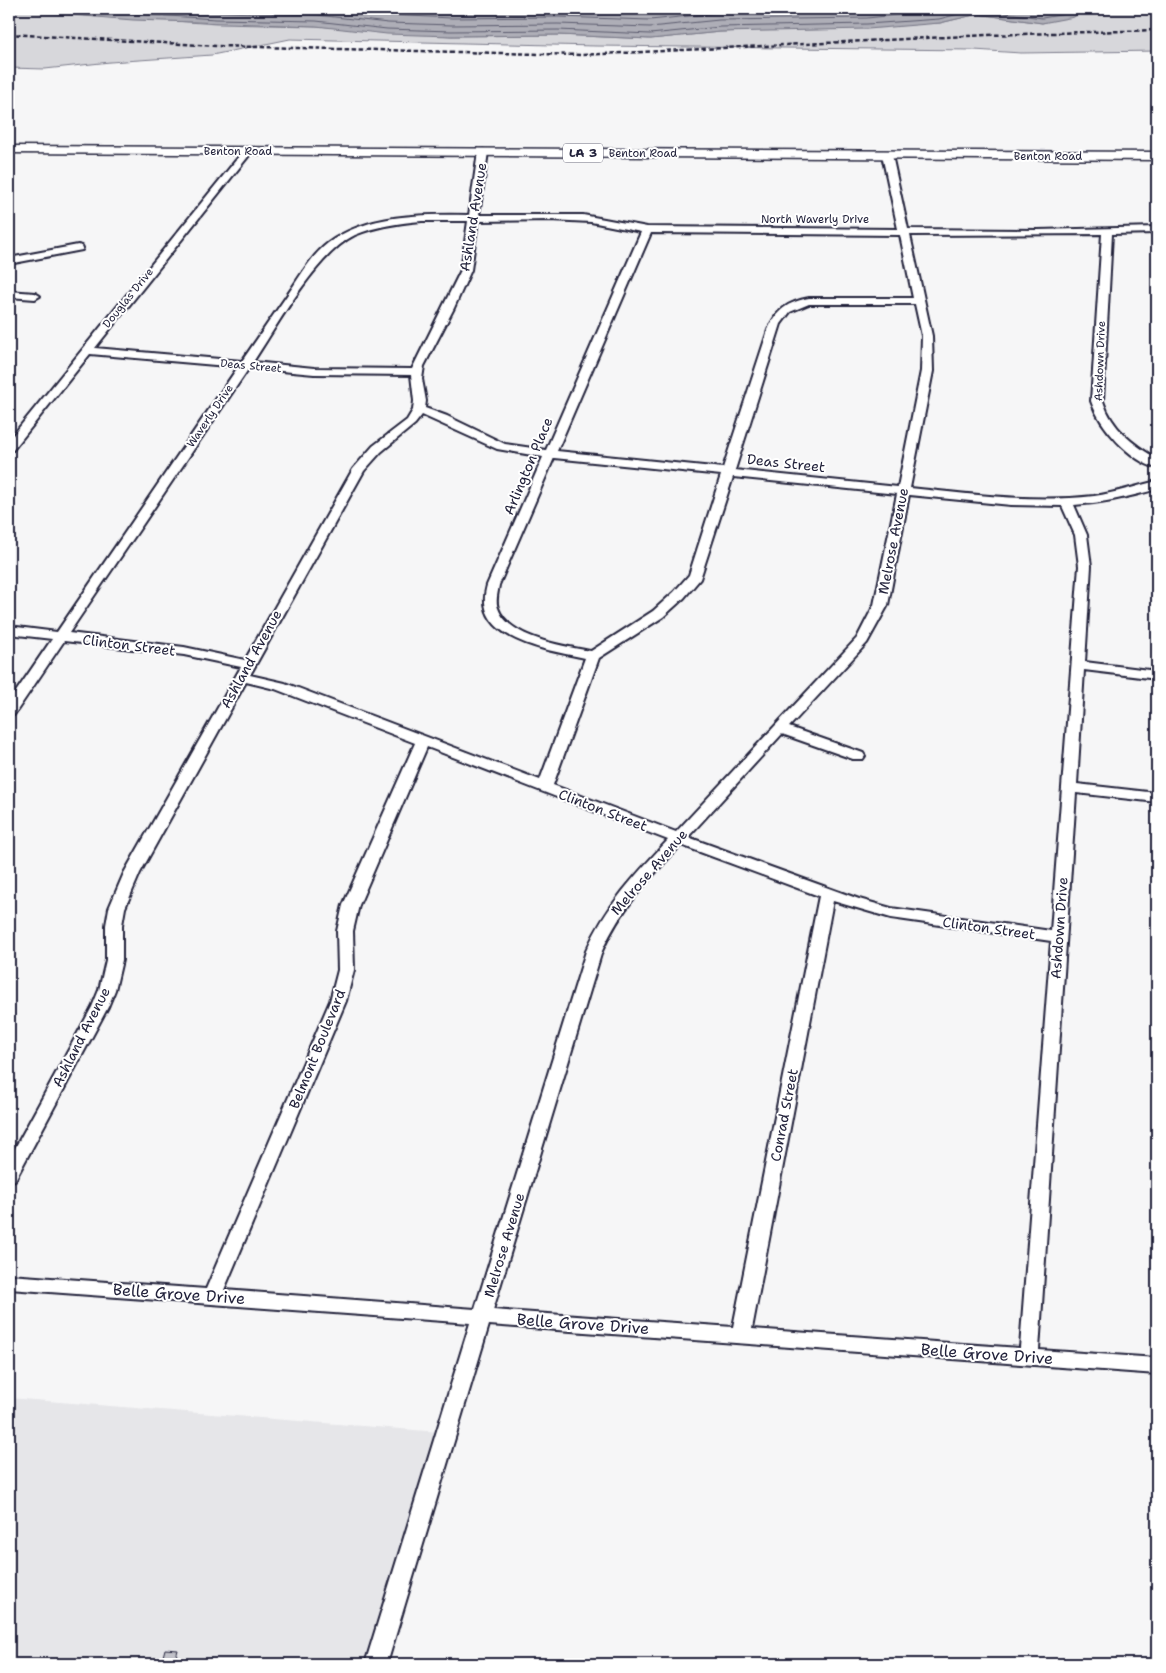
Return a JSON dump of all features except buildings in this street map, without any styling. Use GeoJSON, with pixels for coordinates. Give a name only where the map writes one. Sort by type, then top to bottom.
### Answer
{"type":"FeatureCollection","features":[{"type":"Feature","properties":{"kind":"main road","name":"Benton Road"},"geometry":{"type":"LineString","coordinates":[[9,149],[1157,156]]}},
{"type":"Feature","properties":{"kind":"street","name":"Douglas Drive"},"geometry":{"type":"LineString","coordinates":[[9,447],[248,151]]}},
{"type":"Feature","properties":{"kind":"street","name":"Ashland Avenue"},"geometry":{"type":"LineString","coordinates":[[416,372],[464,277],[469,260],[483,152]]}},
{"type":"Feature","properties":{"kind":"street","name":"Melrose Avenue"},"geometry":{"type":"LineString","coordinates":[[376,1664],[598,939],[607,922],[630,890],[862,640],[872,624],[883,593],[928,364],[927,336],[887,155]]}},
{"type":"Feature","properties":{"kind":"street","name":"Waverly Drive"},"geometry":{"type":"LineString","coordinates":[[9,712],[314,264],[330,245],[366,228],[392,222],[430,218],[474,218]]}},
{"type":"Feature","properties":{"kind":"street","name":"North Waverly Drive"},"geometry":{"type":"LineString","coordinates":[[474,218],[583,218],[647,230],[904,232],[1157,230]]}},
{"type":"Feature","properties":{"kind":"street","name":"Arlington Place"},"geometry":{"type":"LineString","coordinates":[[593,656],[536,642],[513,633],[497,620],[490,607],[493,585],[647,230]]}},
{"type":"Feature","properties":{"kind":"street","name":"Ashdown Drive"},"geometry":{"type":"LineString","coordinates":[[1107,231],[1097,401],[1106,424],[1118,438],[1157,464]]}},
{"type":"Feature","properties":{"kind":"street"},"geometry":{"type":"LineString","coordinates":[[9,261],[78,248]]}},
{"type":"Feature","properties":{"kind":"street"},"geometry":{"type":"LineString","coordinates":[[9,294],[35,296]]}},
{"type":"Feature","properties":{"kind":"street"},"geometry":{"type":"LineString","coordinates":[[545,788],[587,668],[593,656],[658,614],[690,583],[700,565],[779,316],[785,310],[799,303],[820,300],[919,301]]}},
{"type":"Feature","properties":{"kind":"street","name":"Deas Street"},"geometry":{"type":"LineString","coordinates":[[86,350],[314,372],[416,372]]}},
{"type":"Feature","properties":{"kind":"street"},"geometry":{"type":"LineString","coordinates":[[416,372],[420,401],[419,410]]}},
{"type":"Feature","properties":{"kind":"street","name":"Ashland Avenue"},"geometry":{"type":"LineString","coordinates":[[9,1175],[100,1007],[107,990],[114,960],[114,925],[120,898],[132,873],[359,469],[383,443],[411,422],[419,410]]}},
{"type":"Feature","properties":{"kind":"street","name":"Deas Street"},"geometry":{"type":"LineString","coordinates":[[419,410],[436,415],[497,446],[550,454],[903,491],[1009,501],[1066,502],[1111,497],[1157,485]]}},
{"type":"Feature","properties":{"kind":"street","name":"Ashdown Drive"},"geometry":{"type":"LineString","coordinates":[[1029,1357],[1085,556],[1078,527],[1066,502]]}},
{"type":"Feature","properties":{"kind":"street","name":"Clinton Street"},"geometry":{"type":"LineString","coordinates":[[9,630],[184,651],[245,671],[545,788],[827,894],[891,913],[1058,937]]}},
{"type":"Feature","properties":{"kind":"street"},"geometry":{"type":"LineString","coordinates":[[1077,665],[1157,674]]}},
{"type":"Feature","properties":{"kind":"street"},"geometry":{"type":"LineString","coordinates":[[780,729],[858,756]]}},
{"type":"Feature","properties":{"kind":"street","name":"Belmont Boulevard"},"geometry":{"type":"LineString","coordinates":[[212,1297],[338,1001],[346,970],[345,931],[351,905],[423,740]]}},
{"type":"Feature","properties":{"kind":"street"},"geometry":{"type":"LineString","coordinates":[[1068,787],[1157,798]]}},
{"type":"Feature","properties":{"kind":"street","name":"Conrad Street"},"geometry":{"type":"LineString","coordinates":[[741,1336],[827,894]]}},
{"type":"Feature","properties":{"kind":"street","name":"Belle Grove Drive"},"geometry":{"type":"LineString","coordinates":[[9,1282],[1157,1366]]}},
{"type":"Feature","properties":{"kind":"shaded area"},"geometry":{"type":"Polygon","coordinates":[[[9,9],[216,24],[316,26],[451,36],[558,35],[650,39],[720,32],[940,23],[978,14],[1042,23],[1078,14],[1084,9],[1157,9],[1157,51],[1021,53],[974,50],[596,46],[290,39],[212,55],[110,62],[45,69],[9,68],[9,9]]]}},
{"type":"Feature","properties":{"kind":"shaded area"},"geometry":{"type":"Polygon","coordinates":[[[9,1398],[439,1432],[366,1664],[9,1664],[9,1398]]]}},
{"type":"Feature","properties":{"kind":"water"},"geometry":{"type":"Polygon","coordinates":[[[24,9],[1084,9],[1074,17],[1042,23],[978,14],[940,23],[868,29],[720,32],[651,39],[558,35],[451,36],[387,34],[316,26],[133,20],[47,13],[24,9]]]}},
{"type":"Feature","properties":{"kind":"railway"},"geometry":{"type":"LineString","coordinates":[[9,34],[217,46],[581,55],[987,35],[1157,30]]}}]}
